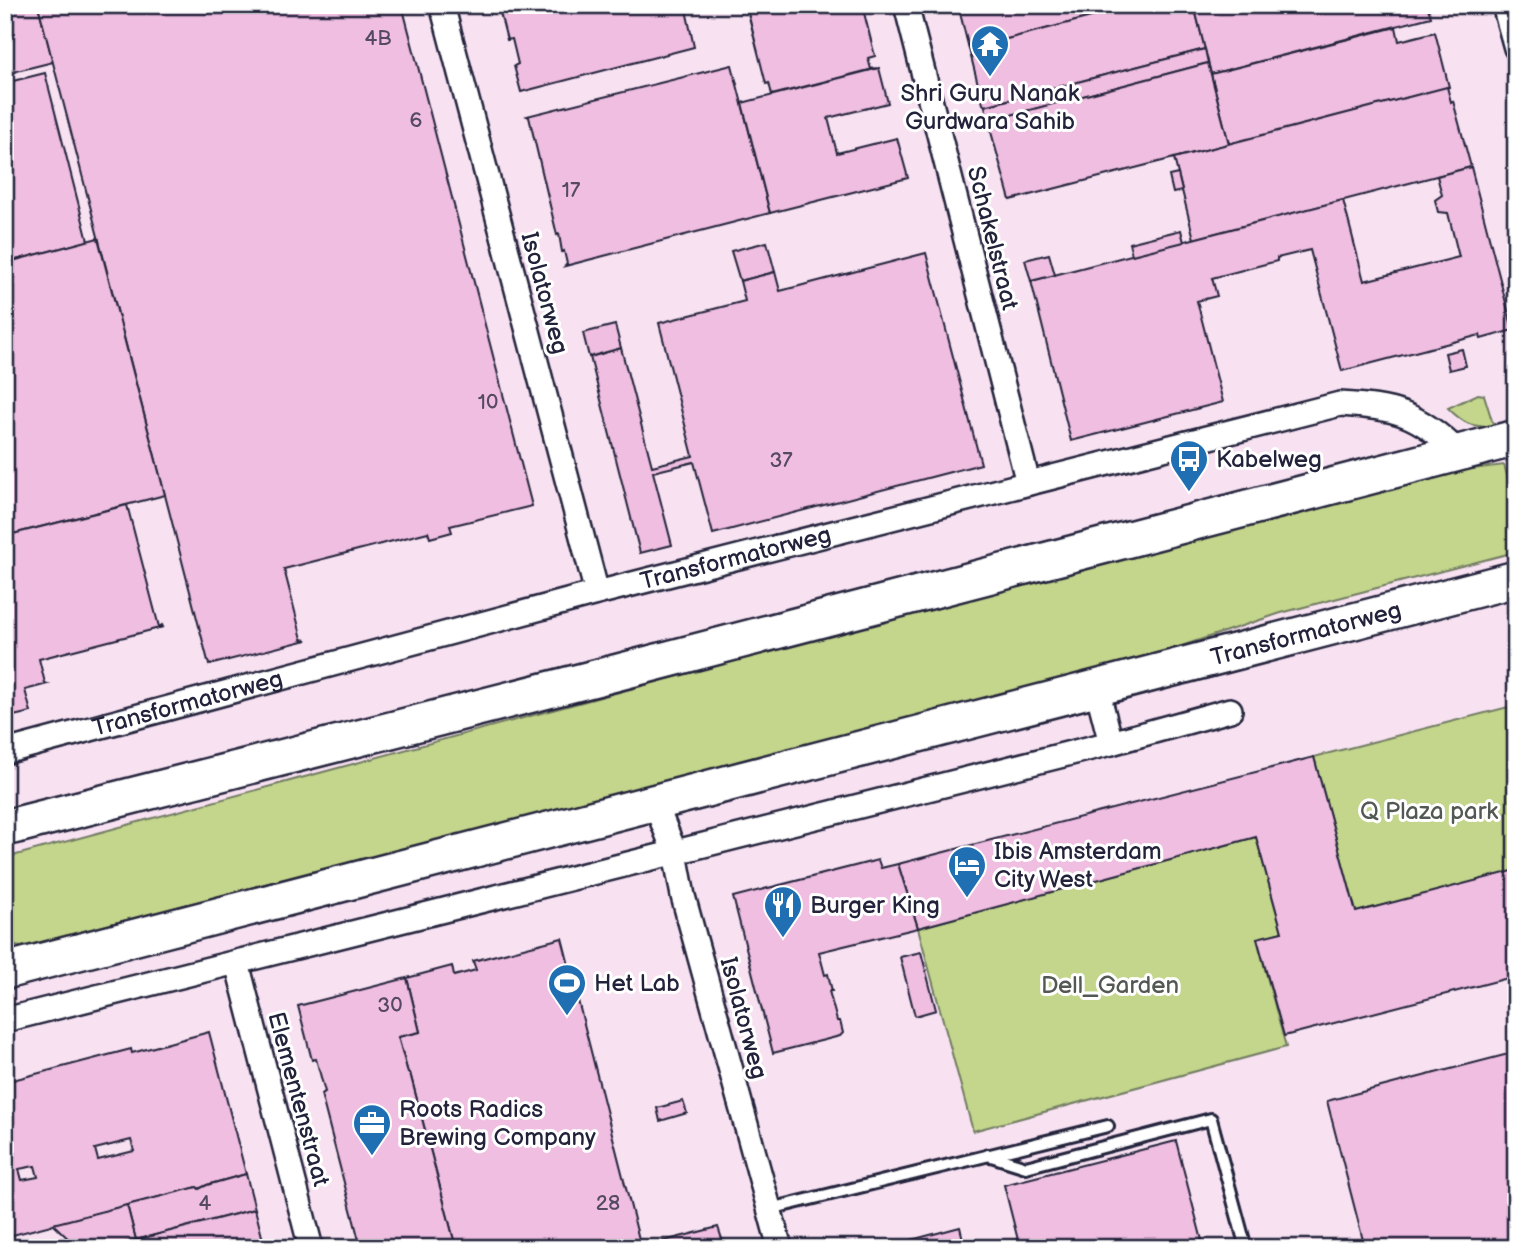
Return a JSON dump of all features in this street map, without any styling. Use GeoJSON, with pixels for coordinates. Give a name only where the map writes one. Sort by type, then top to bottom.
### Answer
{"type":"FeatureCollection","features":[{"type":"Feature","properties":{"kind":"main road"},"geometry":{"type":"LineString","coordinates":[[5,828],[615,673],[1516,438]]}},
{"type":"Feature","properties":{"kind":"main road","name":"Transformatorweg"},"geometry":{"type":"LineString","coordinates":[[5,971],[1097,690],[1516,579]]}},
{"type":"Feature","properties":{"kind":"street","name":"Isolatorweg"},"geometry":{"type":"LineString","coordinates":[[442,5],[597,593]]}},
{"type":"Feature","properties":{"kind":"street","name":"Schakelstraat"},"geometry":{"type":"LineString","coordinates":[[906,5],[1028,483]]}},
{"type":"Feature","properties":{"kind":"street"},"geometry":{"type":"LineString","coordinates":[[1504,5],[1516,48]]}},
{"type":"Feature","properties":{"kind":"street","name":"Transformatorweg"},"geometry":{"type":"LineString","coordinates":[[5,752],[597,593],[1340,404],[1377,406],[1411,416],[1443,437],[1458,452]]}},
{"type":"Feature","properties":{"kind":"street"},"geometry":{"type":"LineString","coordinates":[[1097,690],[1111,743]]}},
{"type":"Feature","properties":{"kind":"street"},"geometry":{"type":"LineString","coordinates":[[5,1020],[1111,743],[1230,710]]}},
{"type":"Feature","properties":{"kind":"street","name":"Isolatorweg"},"geometry":{"type":"LineString","coordinates":[[655,803],[675,853],[683,896],[780,1248]]}},
{"type":"Feature","properties":{"kind":"street","name":"Elementenstraat"},"geometry":{"type":"LineString","coordinates":[[237,962],[311,1248]]}},
{"type":"Feature","properties":{"kind":"lane"},"geometry":{"type":"LineString","coordinates":[[988,1155],[1026,1167],[1211,1119],[1246,1248]]}},
{"type":"Feature","properties":{"kind":"lane"},"geometry":{"type":"LineString","coordinates":[[770,1209],[1108,1126]]}},
{"type":"Feature","properties":{"kind":"shaded area"},"geometry":{"type":"Polygon","coordinates":[[[5,5],[1516,5],[1516,1248],[5,1248],[5,5]]]}},
{"type":"Feature","properties":{"kind":"green space"},"geometry":{"type":"Polygon","coordinates":[[[1478,394],[1484,395],[1494,427],[1468,424],[1448,408],[1478,394]]]}},
{"type":"Feature","properties":{"kind":"green space"},"geometry":{"type":"Polygon","coordinates":[[[1504,465],[1516,506],[1515,552],[1281,613],[1145,658],[21,947],[5,942],[5,858],[1392,483],[1424,475],[1504,465]]]}},
{"type":"Feature","properties":{"kind":"green space","name":"Q Plaza park"},"geometry":{"type":"Polygon","coordinates":[[[1516,705],[1516,872],[1356,912],[1314,757],[1516,705]]]}},
{"type":"Feature","properties":{"kind":"green space","name":"Dell_Garden"},"geometry":{"type":"Polygon","coordinates":[[[1256,837],[1282,932],[1257,939],[1286,1047],[973,1131],[918,928],[1256,837]]]}},
{"type":"Feature","properties":{"kind":"building"},"geometry":{"type":"Polygon","coordinates":[[[5,5],[38,5],[53,62],[5,74],[5,5]]]}},
{"type":"Feature","properties":{"kind":"building"},"geometry":{"type":"Polygon","coordinates":[[[38,5],[402,5],[532,506],[450,526],[452,532],[430,538],[428,532],[284,569],[302,639],[307,640],[209,665],[38,5]]]}},
{"type":"Feature","properties":{"kind":"building"},"geometry":{"type":"Polygon","coordinates":[[[498,5],[685,5],[694,47],[521,92],[514,66],[518,64],[512,39],[507,40],[498,5]]]}},
{"type":"Feature","properties":{"kind":"building"},"geometry":{"type":"Polygon","coordinates":[[[746,5],[862,5],[875,56],[868,58],[871,69],[877,68],[772,95],[769,83],[766,84],[746,5]]]}},
{"type":"Feature","properties":{"kind":"building"},"geometry":{"type":"Polygon","coordinates":[[[958,5],[1137,5],[969,49],[958,5]]]}},
{"type":"Feature","properties":{"kind":"building"},"geometry":{"type":"Polygon","coordinates":[[[1137,5],[1194,5],[1205,49],[985,106],[983,104],[969,49],[1137,5]]]}},
{"type":"Feature","properties":{"kind":"building"},"geometry":{"type":"Polygon","coordinates":[[[1194,5],[1427,5],[1431,17],[1211,74],[1194,5]]]}},
{"type":"Feature","properties":{"kind":"building"},"geometry":{"type":"Polygon","coordinates":[[[1396,27],[1399,41],[1435,32],[1449,87],[1229,144],[1211,74],[1396,27]]]}},
{"type":"Feature","properties":{"kind":"building"},"geometry":{"type":"Polygon","coordinates":[[[1205,49],[1208,63],[988,121],[985,106],[1205,49]]]}},
{"type":"Feature","properties":{"kind":"building"},"geometry":{"type":"Polygon","coordinates":[[[1208,63],[1229,144],[1010,200],[988,121],[1208,63]]]}},
{"type":"Feature","properties":{"kind":"building"},"geometry":{"type":"Polygon","coordinates":[[[732,65],[770,213],[565,266],[567,264],[564,251],[562,252],[559,234],[557,235],[527,116],[732,65]]]}},
{"type":"Feature","properties":{"kind":"building"},"geometry":{"type":"Polygon","coordinates":[[[879,68],[888,103],[828,118],[837,153],[897,138],[908,178],[770,213],[742,103],[879,68]]]}},
{"type":"Feature","properties":{"kind":"building"},"geometry":{"type":"Polygon","coordinates":[[[45,73],[88,241],[12,261],[5,235],[5,83],[45,73]]]}},
{"type":"Feature","properties":{"kind":"building"},"geometry":{"type":"Polygon","coordinates":[[[1447,87],[1471,167],[1194,239],[1174,158],[1447,87]]]}},
{"type":"Feature","properties":{"kind":"building"},"geometry":{"type":"Polygon","coordinates":[[[1471,167],[1513,330],[1481,339],[1480,335],[1342,371],[1310,250],[1277,258],[1277,261],[1212,278],[1217,296],[1197,301],[1223,402],[1071,441],[1031,281],[1343,200],[1364,281],[1459,257],[1448,213],[1438,212],[1435,200],[1442,195],[1437,176],[1471,167]]]}},
{"type":"Feature","properties":{"kind":"building"},"geometry":{"type":"Polygon","coordinates":[[[1178,174],[1182,191],[1173,193],[1169,176],[1178,174]]]}},
{"type":"Feature","properties":{"kind":"building"},"geometry":{"type":"Polygon","coordinates":[[[1181,230],[1184,242],[1132,255],[1129,243],[1181,230]]]}},
{"type":"Feature","properties":{"kind":"building"},"geometry":{"type":"Polygon","coordinates":[[[98,238],[165,495],[5,536],[5,263],[98,238]]]}},
{"type":"Feature","properties":{"kind":"building"},"geometry":{"type":"Polygon","coordinates":[[[767,242],[775,272],[740,281],[731,251],[767,242]]]}},
{"type":"Feature","properties":{"kind":"building"},"geometry":{"type":"Polygon","coordinates":[[[926,253],[981,464],[713,534],[694,462],[653,472],[672,545],[640,553],[590,357],[621,348],[652,466],[693,456],[659,323],[745,301],[740,281],[775,272],[780,291],[926,253]]]}},
{"type":"Feature","properties":{"kind":"building"},"geometry":{"type":"Polygon","coordinates":[[[1049,254],[1055,275],[1031,281],[1025,260],[1049,254]]]}},
{"type":"Feature","properties":{"kind":"building"},"geometry":{"type":"Polygon","coordinates":[[[615,325],[621,348],[589,357],[583,333],[615,325]]]}},
{"type":"Feature","properties":{"kind":"building"},"geometry":{"type":"Polygon","coordinates":[[[1462,349],[1466,366],[1449,370],[1445,353],[1462,349]]]}},
{"type":"Feature","properties":{"kind":"building"},"geometry":{"type":"Polygon","coordinates":[[[127,505],[159,627],[163,627],[39,659],[45,683],[48,684],[25,690],[31,712],[5,718],[5,536],[127,505]]]}},
{"type":"Feature","properties":{"kind":"building","name":"Ibis Amsterdam City West"},"geometry":{"type":"Polygon","coordinates":[[[1314,757],[1356,912],[1516,870],[1516,976],[1284,1036],[1257,938],[1282,932],[1256,837],[918,928],[898,864],[1314,757]]]}},
{"type":"Feature","properties":{"kind":"building"},"geometry":{"type":"Polygon","coordinates":[[[878,860],[881,868],[898,864],[918,928],[819,952],[825,975],[828,974],[832,991],[829,991],[843,1033],[773,1053],[733,897],[878,860]]]}},
{"type":"Feature","properties":{"kind":"building"},"geometry":{"type":"Polygon","coordinates":[[[562,938],[641,1247],[456,1248],[398,1037],[420,1032],[407,978],[452,966],[454,976],[476,970],[473,961],[562,938]]]}},
{"type":"Feature","properties":{"kind":"building"},"geometry":{"type":"Polygon","coordinates":[[[921,952],[936,1010],[915,1016],[900,957],[921,952]]]}},
{"type":"Feature","properties":{"kind":"building"},"geometry":{"type":"Polygon","coordinates":[[[407,978],[420,1032],[398,1037],[456,1248],[361,1248],[321,1094],[325,1092],[316,1059],[312,1060],[298,1006],[407,978]]]}},
{"type":"Feature","properties":{"kind":"building"},"geometry":{"type":"Polygon","coordinates":[[[209,1032],[246,1174],[199,1189],[197,1187],[5,1237],[5,1082],[131,1049],[132,1053],[209,1032]],[[131,1140],[95,1149],[98,1160],[134,1151],[131,1140]],[[35,1166],[19,1169],[22,1180],[38,1177],[35,1166]]]}},
{"type":"Feature","properties":{"kind":"building"},"geometry":{"type":"Polygon","coordinates":[[[1516,1052],[1516,1248],[1365,1248],[1327,1101],[1516,1052]]]}},
{"type":"Feature","properties":{"kind":"building"},"geometry":{"type":"Polygon","coordinates":[[[683,1101],[687,1113],[660,1121],[657,1108],[683,1101]]]}},
{"type":"Feature","properties":{"kind":"building"},"geometry":{"type":"Polygon","coordinates":[[[1176,1141],[1204,1248],[1020,1248],[1004,1185],[1176,1141]]]}},
{"type":"Feature","properties":{"kind":"building"},"geometry":{"type":"Polygon","coordinates":[[[246,1174],[255,1209],[136,1240],[127,1205],[197,1187],[199,1189],[246,1174]]]}},
{"type":"Feature","properties":{"kind":"building"},"geometry":{"type":"Polygon","coordinates":[[[127,1205],[136,1240],[104,1248],[78,1248],[53,1224],[127,1205]]]}},
{"type":"Feature","properties":{"kind":"building"},"geometry":{"type":"Polygon","coordinates":[[[255,1209],[265,1248],[104,1248],[136,1240],[255,1209]]]}},
{"type":"Feature","properties":{"kind":"building"},"geometry":{"type":"Polygon","coordinates":[[[718,1227],[725,1248],[637,1248],[641,1247],[718,1227]]]}},
{"type":"Feature","properties":{"kind":"building"},"geometry":{"type":"Polygon","coordinates":[[[960,1227],[965,1248],[881,1248],[960,1227]]]}},
{"type":"Feature","properties":{"kind":"place","name":"Shri Guru Nanak Gurdwara Sahib"},"geometry":{"type":"Point","coordinates":[990,78]}},
{"type":"Feature","properties":{"kind":"place","name":"Kabelweg"},"geometry":{"type":"Point","coordinates":[1189,493]}},
{"type":"Feature","properties":{"kind":"place","name":"Ibis Amsterdam City West"},"geometry":{"type":"Point","coordinates":[967,899]}},
{"type":"Feature","properties":{"kind":"place","name":"Burger King"},"geometry":{"type":"Point","coordinates":[783,939]}},
{"type":"Feature","properties":{"kind":"place","name":"Het Lab"},"geometry":{"type":"Point","coordinates":[567,1017]}},
{"type":"Feature","properties":{"kind":"place","name":"Roots Radics Brewing Company"},"geometry":{"type":"Point","coordinates":[372,1157]}}]}
